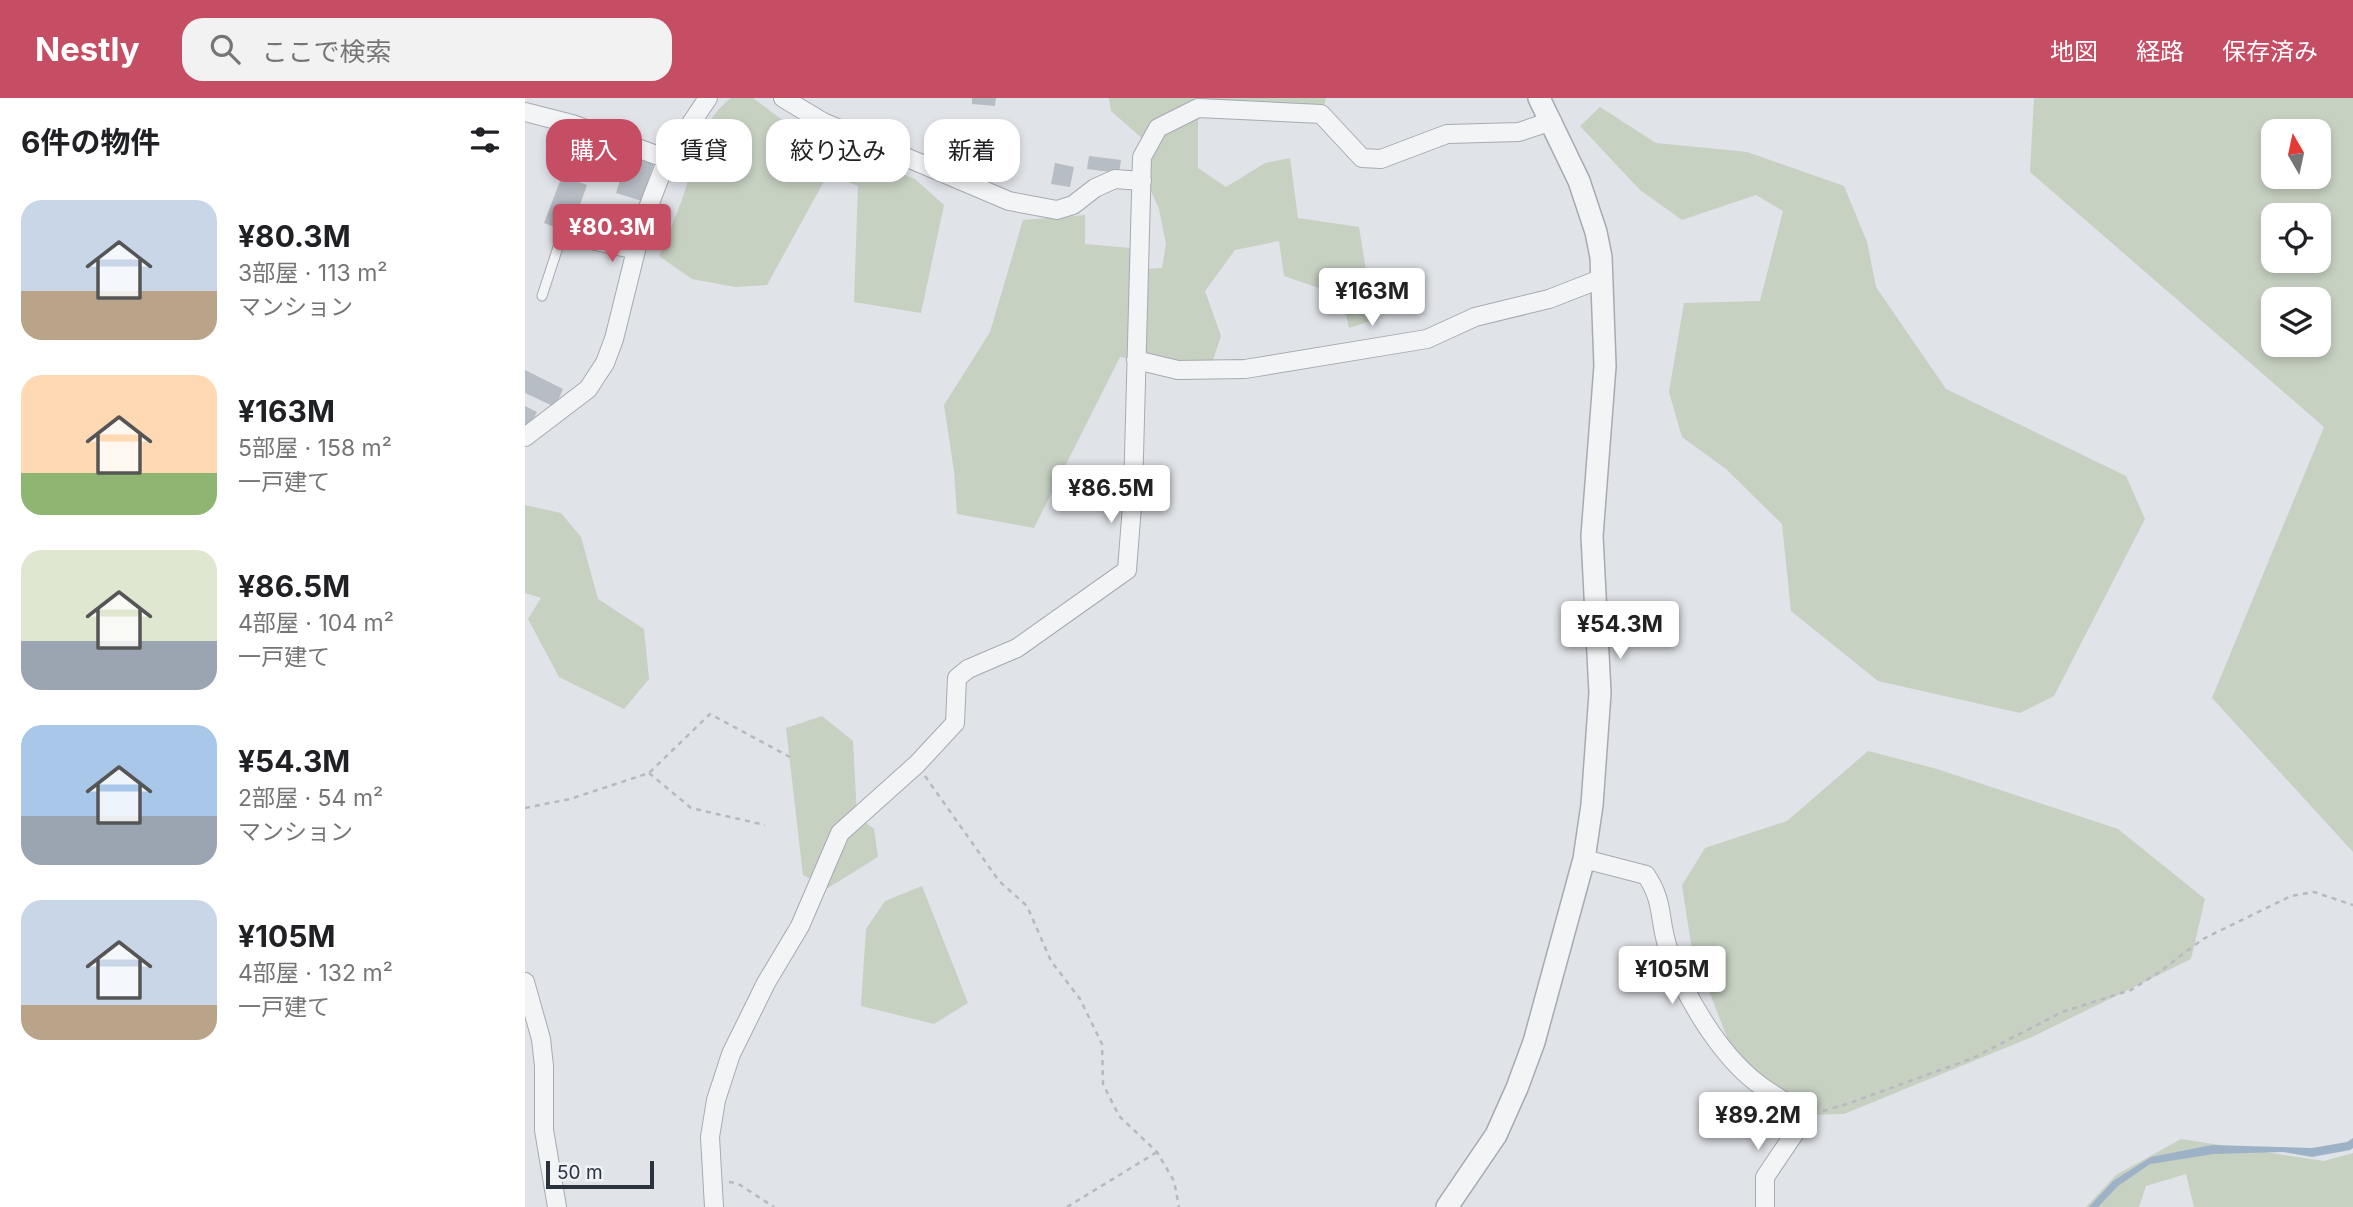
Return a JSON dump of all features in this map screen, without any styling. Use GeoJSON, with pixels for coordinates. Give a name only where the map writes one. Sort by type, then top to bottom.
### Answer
{"type":"FeatureCollection","features":[{"type":"Feature","properties":{"kind":"street"},"geometry":{"type":"LineString","coordinates":[[694,119],[708,98]]}},
{"type":"Feature","properties":{"kind":"street"},"geometry":{"type":"LineString","coordinates":[[783,98],[823,122],[1009,201],[1057,210],[1073,205],[1095,188],[1115,179],[1142,180]]}},
{"type":"Feature","properties":{"kind":"street"},"geometry":{"type":"LineString","coordinates":[[1447,1207],[1496,1135],[1534,1042],[1584,859],[1592,805],[1600,693],[1592,536],[1605,366],[1601,257],[1591,215],[1542,99]]}},
{"type":"Feature","properties":{"kind":"street"},"geometry":{"type":"LineString","coordinates":[[714,1207],[710,1137],[716,1100],[731,1054],[766,983],[800,926],[840,833],[917,764],[955,723],[957,678],[968,669],[1017,648],[1127,570],[1133,493],[1142,157],[1159,128],[1198,108],[1325,106],[1362,158],[1381,159],[1447,134],[1519,132],[1552,121]]}},
{"type":"Feature","properties":{"kind":"street"},"geometry":{"type":"LineString","coordinates":[[525,112],[572,124],[656,155]]}},
{"type":"Feature","properties":{"kind":"street"},"geometry":{"type":"LineString","coordinates":[[525,437],[588,389],[605,363],[614,340],[644,218],[658,182]]}},
{"type":"Feature","properties":{"kind":"street"},"geometry":{"type":"LineString","coordinates":[[1136,360],[1178,370],[1245,369],[1427,339],[1475,317],[1549,299],[1602,278]]}},
{"type":"Feature","properties":{"kind":"street"},"geometry":{"type":"LineString","coordinates":[[1584,859],[1646,875],[1657,892],[1667,947],[1681,982],[1709,1028],[1756,1083],[1807,1115],[1765,1177],[1765,1207]]}},
{"type":"Feature","properties":{"kind":"street"},"geometry":{"type":"LineString","coordinates":[[525,982],[541,1039],[544,1066],[544,1130],[557,1207]]}},
{"type":"Feature","properties":{"kind":"lane"},"geometry":{"type":"LineString","coordinates":[[542,296],[561,238],[634,254]]}},
{"type":"Feature","properties":{"kind":"path"},"geometry":{"type":"LineString","coordinates":[[525,808],[570,799],[649,773],[711,714],[790,757]]}},
{"type":"Feature","properties":{"kind":"path"},"geometry":{"type":"LineString","coordinates":[[917,764],[999,881],[1027,906],[1051,961],[1080,999],[1102,1044],[1103,1084],[1119,1116],[1157,1152],[1174,1181],[1179,1207]]}},
{"type":"Feature","properties":{"kind":"path"},"geometry":{"type":"LineString","coordinates":[[649,773],[691,808],[765,825]]}},
{"type":"Feature","properties":{"kind":"path"},"geometry":{"type":"LineString","coordinates":[[1807,1115],[1850,1103],[1973,1058],[2062,1012],[2131,990],[2203,939],[2291,896],[2314,892],[2353,905]]}},
{"type":"Feature","properties":{"kind":"path"},"geometry":{"type":"LineString","coordinates":[[1067,1207],[1157,1152]]}},
{"type":"Feature","properties":{"kind":"path"},"geometry":{"type":"LineString","coordinates":[[714,1181],[737,1183],[774,1207]]}},
{"type":"Feature","properties":{"kind":"green space"},"geometry":{"type":"Polygon","coordinates":[[[731,98],[753,98],[781,119],[766,119],[766,182],[824,182],[767,285],[735,287],[692,279],[659,256],[687,182],[752,182],[752,119],[711,119],[731,98]]]}},
{"type":"Feature","properties":{"kind":"green space"},"geometry":{"type":"Polygon","coordinates":[[[1109,98],[1326,98],[1323,110],[1198,108],[1198,168],[1226,187],[1265,163],[1290,158],[1298,218],[1359,227],[1374,320],[1349,328],[1342,296],[1284,276],[1279,241],[1235,250],[1205,291],[1221,336],[1209,372],[1178,370],[1120,357],[1034,528],[957,514],[954,471],[944,405],[990,332],[1023,220],[1085,215],[1085,244],[1142,249],[1145,269],[1162,268],[1166,244],[1159,209],[1146,180],[1143,139],[1111,111],[1109,98]]]}},
{"type":"Feature","properties":{"kind":"green space"},"geometry":{"type":"Polygon","coordinates":[[[2034,98],[2353,98],[2353,852],[2212,698],[2324,427],[2030,172],[2034,98]]]}},
{"type":"Feature","properties":{"kind":"green space"},"geometry":{"type":"Polygon","coordinates":[[[1600,107],[1656,143],[1747,152],[1844,186],[1867,242],[1876,287],[1946,389],[2126,476],[2145,519],[2054,696],[2020,713],[1878,681],[1791,611],[1782,524],[1726,469],[1682,437],[1669,392],[1684,303],[1760,301],[1783,211],[1756,195],[1682,220],[1640,190],[1580,126],[1600,107]]]}},
{"type":"Feature","properties":{"kind":"green space"},"geometry":{"type":"Polygon","coordinates":[[[910,177],[944,205],[921,313],[854,302],[858,186],[848,182],[910,182],[910,177]]]}},
{"type":"Feature","properties":{"kind":"green space"},"geometry":{"type":"Polygon","coordinates":[[[525,505],[561,513],[581,537],[598,599],[644,629],[649,679],[624,709],[559,677],[528,619],[541,598],[525,593],[525,505]]]}},
{"type":"Feature","properties":{"kind":"green space"},"geometry":{"type":"Polygon","coordinates":[[[822,716],[853,741],[857,816],[874,829],[878,857],[828,888],[803,875],[786,728],[822,716]]]}},
{"type":"Feature","properties":{"kind":"green space"},"geometry":{"type":"Polygon","coordinates":[[[1868,751],[1937,769],[2118,829],[2205,899],[2191,959],[2032,1037],[1844,1114],[1802,1115],[1731,1048],[1691,944],[1682,885],[1705,848],[1787,821],[1868,751]]]}},
{"type":"Feature","properties":{"kind":"green space"},"geometry":{"type":"Polygon","coordinates":[[[922,886],[968,1003],[934,1024],[861,1006],[866,929],[885,901],[922,886]]]}},
{"type":"Feature","properties":{"kind":"green space"},"geometry":{"type":"Polygon","coordinates":[[[2181,1139],[2324,1161],[2353,1153],[2353,1207],[2194,1207],[2186,1174],[2146,1186],[2139,1207],[2086,1207],[2116,1175],[2181,1139]]]}},
{"type":"Feature","properties":{"kind":"water"},"geometry":{"type":"Polygon","coordinates":[[[2353,1138],[2353,1148],[2350,1150],[2312,1157],[2283,1152],[2214,1154],[2150,1164],[2118,1186],[2098,1207],[2089,1207],[2113,1181],[2151,1157],[2212,1145],[2312,1148],[2347,1142],[2353,1138]]]}},
{"type":"Feature","properties":{"kind":"building"},"geometry":{"type":"Polygon","coordinates":[[[972,98],[996,98],[995,106],[972,104],[972,98]]]}},
{"type":"Feature","properties":{"kind":"building"},"geometry":{"type":"Polygon","coordinates":[[[1089,156],[1121,160],[1119,173],[1087,169],[1089,156]]]}},
{"type":"Feature","properties":{"kind":"building"},"geometry":{"type":"Polygon","coordinates":[[[642,158],[654,162],[642,201],[616,193],[619,182],[642,182],[642,158]]]}},
{"type":"Feature","properties":{"kind":"building"},"geometry":{"type":"Polygon","coordinates":[[[1055,163],[1074,167],[1070,187],[1051,184],[1055,163]]]}},
{"type":"Feature","properties":{"kind":"building"},"geometry":{"type":"Polygon","coordinates":[[[560,182],[587,185],[570,233],[544,223],[560,182]]]}},
{"type":"Feature","properties":{"kind":"building"},"geometry":{"type":"Polygon","coordinates":[[[525,370],[563,389],[555,407],[525,393],[525,370]]]}},
{"type":"Feature","properties":{"kind":"building"},"geometry":{"type":"Polygon","coordinates":[[[525,406],[537,412],[528,429],[525,428],[525,406]]]}}]}
